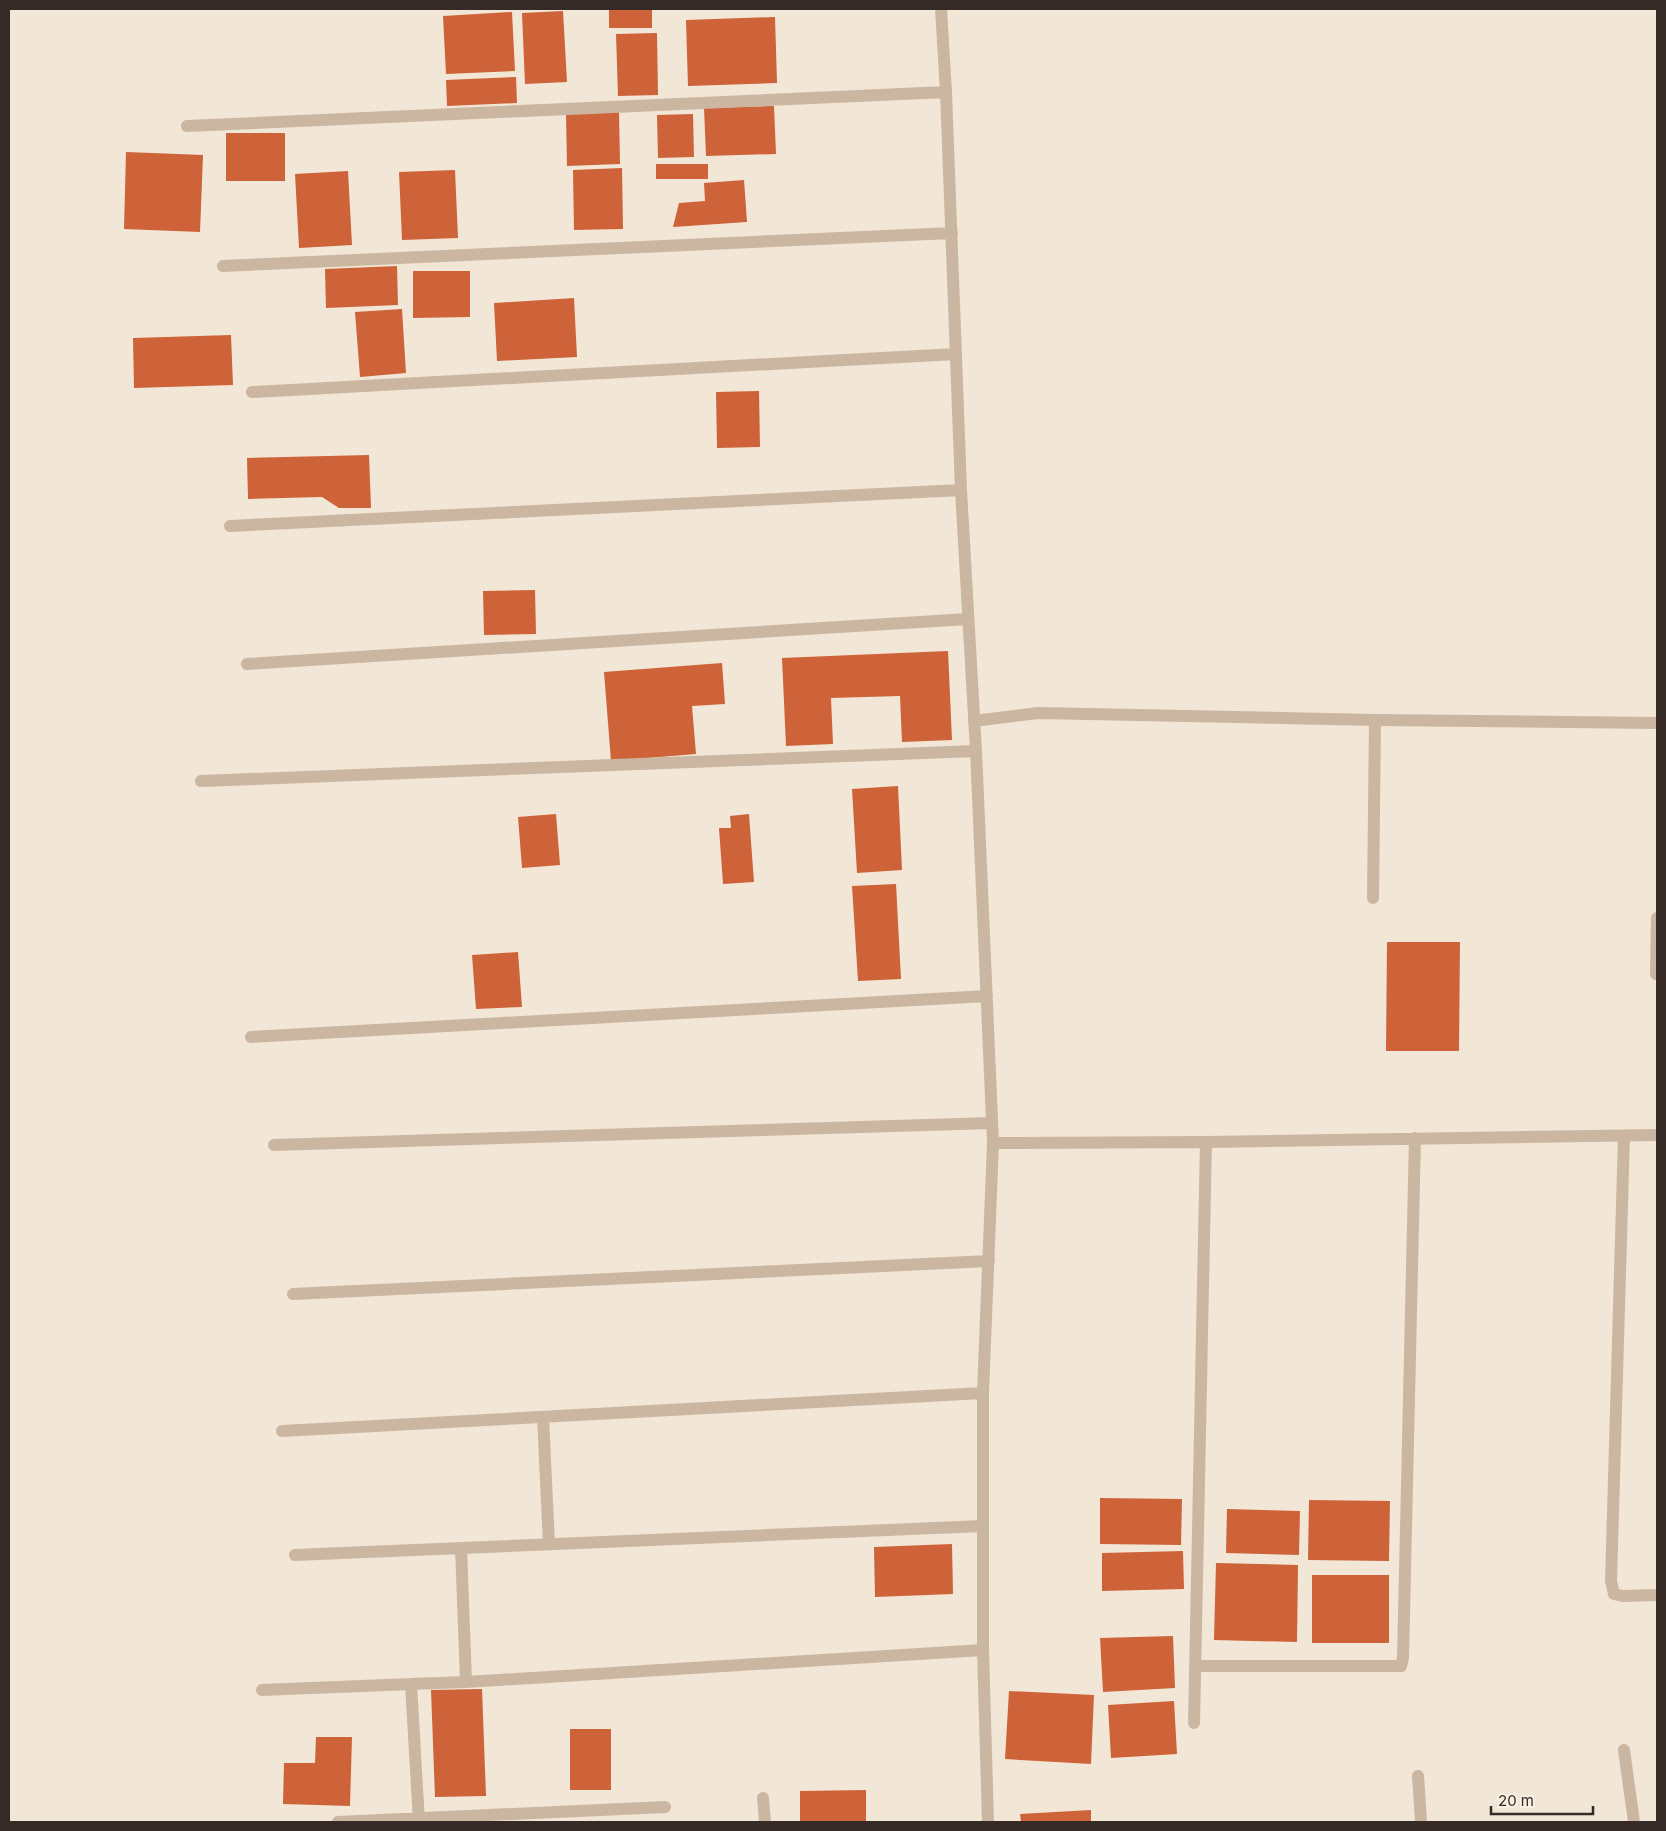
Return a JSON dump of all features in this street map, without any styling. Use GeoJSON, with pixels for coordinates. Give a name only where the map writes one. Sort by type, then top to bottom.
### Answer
{"type":"FeatureCollection","features":[{"type":"Feature","properties":{"kind":"street"},"geometry":{"type":"LineString","coordinates":[[941,9],[952,233],[961,490],[976,751],[993,1144],[983,1393],[982,1526],[982,1650],[988,1822]]}},
{"type":"Feature","properties":{"kind":"street"},"geometry":{"type":"LineString","coordinates":[[187,126],[946,92]]}},
{"type":"Feature","properties":{"kind":"street"},"geometry":{"type":"LineString","coordinates":[[223,266],[952,233]]}},
{"type":"Feature","properties":{"kind":"street"},"geometry":{"type":"LineString","coordinates":[[252,392],[956,354]]}},
{"type":"Feature","properties":{"kind":"street"},"geometry":{"type":"LineString","coordinates":[[230,526],[961,490]]}},
{"type":"Feature","properties":{"kind":"street"},"geometry":{"type":"LineString","coordinates":[[247,664],[968,619]]}},
{"type":"Feature","properties":{"kind":"street"},"geometry":{"type":"LineString","coordinates":[[974,721],[1038,713],[1375,720],[1657,723]]}},
{"type":"Feature","properties":{"kind":"street"},"geometry":{"type":"LineString","coordinates":[[1373,898],[1375,720]]}},
{"type":"Feature","properties":{"kind":"street"},"geometry":{"type":"LineString","coordinates":[[201,782],[976,751]]}},
{"type":"Feature","properties":{"kind":"street"},"geometry":{"type":"LineString","coordinates":[[1656,974],[1657,918]]}},
{"type":"Feature","properties":{"kind":"street"},"geometry":{"type":"LineString","coordinates":[[251,1037],[987,996]]}},
{"type":"Feature","properties":{"kind":"street"},"geometry":{"type":"LineString","coordinates":[[274,1145],[992,1123]]}},
{"type":"Feature","properties":{"kind":"street"},"geometry":{"type":"LineString","coordinates":[[993,1144],[1657,1135]]}},
{"type":"Feature","properties":{"kind":"street"},"geometry":{"type":"LineString","coordinates":[[1624,1136],[1611,1581],[1614,1594],[1623,1596],[1657,1595]]}},
{"type":"Feature","properties":{"kind":"street"},"geometry":{"type":"LineString","coordinates":[[1194,1666],[1401,1666],[1403,1658],[1415,1138]]}},
{"type":"Feature","properties":{"kind":"street"},"geometry":{"type":"LineString","coordinates":[[1194,1723],[1206,1142]]}},
{"type":"Feature","properties":{"kind":"street"},"geometry":{"type":"LineString","coordinates":[[293,1294],[989,1260]]}},
{"type":"Feature","properties":{"kind":"street"},"geometry":{"type":"LineString","coordinates":[[282,1431],[983,1393]]}},
{"type":"Feature","properties":{"kind":"street"},"geometry":{"type":"LineString","coordinates":[[543,1417],[549,1544]]}},
{"type":"Feature","properties":{"kind":"street"},"geometry":{"type":"LineString","coordinates":[[295,1555],[982,1526]]}},
{"type":"Feature","properties":{"kind":"street"},"geometry":{"type":"LineString","coordinates":[[461,1548],[466,1682]]}},
{"type":"Feature","properties":{"kind":"street"},"geometry":{"type":"LineString","coordinates":[[262,1690],[466,1682],[982,1650]]}},
{"type":"Feature","properties":{"kind":"street"},"geometry":{"type":"LineString","coordinates":[[411,1684],[419,1820]]}},
{"type":"Feature","properties":{"kind":"street"},"geometry":{"type":"LineString","coordinates":[[1624,1750],[1634,1822]]}},
{"type":"Feature","properties":{"kind":"street"},"geometry":{"type":"LineString","coordinates":[[1418,1776],[1421,1822]]}},
{"type":"Feature","properties":{"kind":"street"},"geometry":{"type":"LineString","coordinates":[[763,1798],[765,1822]]}},
{"type":"Feature","properties":{"kind":"street"},"geometry":{"type":"LineString","coordinates":[[338,1822],[419,1820],[665,1807]]}},
{"type":"Feature","properties":{"kind":"building"},"geometry":{"type":"Polygon","coordinates":[[[609,9],[652,9],[652,28],[609,28],[609,9]]]}},
{"type":"Feature","properties":{"kind":"building"},"geometry":{"type":"Polygon","coordinates":[[[563,11],[567,82],[525,84],[522,13],[563,11]]]}},
{"type":"Feature","properties":{"kind":"building"},"geometry":{"type":"Polygon","coordinates":[[[512,12],[515,71],[446,74],[443,16],[512,12]]]}},
{"type":"Feature","properties":{"kind":"building"},"geometry":{"type":"Polygon","coordinates":[[[775,17],[777,83],[688,86],[686,20],[775,17]]]}},
{"type":"Feature","properties":{"kind":"building"},"geometry":{"type":"Polygon","coordinates":[[[657,33],[658,95],[618,96],[616,34],[657,33]]]}},
{"type":"Feature","properties":{"kind":"building"},"geometry":{"type":"Polygon","coordinates":[[[516,77],[517,103],[447,106],[446,80],[516,77]]]}},
{"type":"Feature","properties":{"kind":"building"},"geometry":{"type":"Polygon","coordinates":[[[774,106],[776,154],[706,156],[704,108],[774,106]]]}},
{"type":"Feature","properties":{"kind":"building"},"geometry":{"type":"Polygon","coordinates":[[[619,112],[620,164],[567,166],[566,114],[619,112]]]}},
{"type":"Feature","properties":{"kind":"building"},"geometry":{"type":"Polygon","coordinates":[[[693,114],[694,157],[658,158],[657,115],[693,114]]]}},
{"type":"Feature","properties":{"kind":"building"},"geometry":{"type":"Polygon","coordinates":[[[226,133],[285,133],[285,181],[226,181],[226,133]]]}},
{"type":"Feature","properties":{"kind":"building"},"geometry":{"type":"Polygon","coordinates":[[[126,152],[203,155],[200,232],[124,229],[126,152]]]}},
{"type":"Feature","properties":{"kind":"building"},"geometry":{"type":"Polygon","coordinates":[[[656,164],[708,164],[708,179],[656,179],[656,164]]]}},
{"type":"Feature","properties":{"kind":"building"},"geometry":{"type":"Polygon","coordinates":[[[622,168],[623,229],[574,230],[573,170],[622,168]]]}},
{"type":"Feature","properties":{"kind":"building"},"geometry":{"type":"Polygon","coordinates":[[[455,170],[458,238],[402,240],[399,172],[455,170]]]}},
{"type":"Feature","properties":{"kind":"building"},"geometry":{"type":"Polygon","coordinates":[[[348,171],[352,245],[299,248],[295,174],[348,171]]]}},
{"type":"Feature","properties":{"kind":"building"},"geometry":{"type":"Polygon","coordinates":[[[744,180],[747,222],[673,227],[679,203],[705,201],[704,183],[744,180]]]}},
{"type":"Feature","properties":{"kind":"building"},"geometry":{"type":"Polygon","coordinates":[[[397,266],[398,305],[326,308],[325,269],[397,266]]]}},
{"type":"Feature","properties":{"kind":"building"},"geometry":{"type":"Polygon","coordinates":[[[413,271],[470,271],[470,317],[413,318],[413,271]]]}},
{"type":"Feature","properties":{"kind":"building"},"geometry":{"type":"Polygon","coordinates":[[[574,298],[577,357],[497,361],[494,303],[574,298]]]}},
{"type":"Feature","properties":{"kind":"building"},"geometry":{"type":"Polygon","coordinates":[[[402,309],[406,373],[360,377],[355,312],[402,309]]]}},
{"type":"Feature","properties":{"kind":"building"},"geometry":{"type":"Polygon","coordinates":[[[231,335],[233,385],[134,388],[133,338],[231,335]]]}},
{"type":"Feature","properties":{"kind":"building"},"geometry":{"type":"Polygon","coordinates":[[[759,391],[760,447],[717,448],[716,392],[759,391]]]}},
{"type":"Feature","properties":{"kind":"building"},"geometry":{"type":"Polygon","coordinates":[[[369,455],[371,508],[339,508],[322,497],[248,499],[247,458],[369,455]]]}},
{"type":"Feature","properties":{"kind":"building"},"geometry":{"type":"Polygon","coordinates":[[[535,590],[536,634],[484,635],[483,591],[535,590]]]}},
{"type":"Feature","properties":{"kind":"building"},"geometry":{"type":"Polygon","coordinates":[[[948,651],[952,740],[902,742],[900,696],[831,698],[833,744],[786,746],[782,658],[948,651]]]}},
{"type":"Feature","properties":{"kind":"building"},"geometry":{"type":"Polygon","coordinates":[[[722,663],[725,704],[692,706],[696,754],[611,761],[604,672],[722,663]]]}},
{"type":"Feature","properties":{"kind":"building"},"geometry":{"type":"Polygon","coordinates":[[[898,786],[902,870],[857,873],[852,789],[898,786]]]}},
{"type":"Feature","properties":{"kind":"building"},"geometry":{"type":"Polygon","coordinates":[[[556,814],[560,865],[522,868],[518,817],[556,814]]]}},
{"type":"Feature","properties":{"kind":"building"},"geometry":{"type":"Polygon","coordinates":[[[749,814],[754,882],[723,884],[719,828],[731,828],[730,816],[749,814]]]}},
{"type":"Feature","properties":{"kind":"building"},"geometry":{"type":"Polygon","coordinates":[[[896,884],[901,979],[858,981],[852,886],[896,884]]]}},
{"type":"Feature","properties":{"kind":"building"},"geometry":{"type":"Polygon","coordinates":[[[1387,942],[1460,942],[1459,1051],[1386,1051],[1387,942]]]}},
{"type":"Feature","properties":{"kind":"building"},"geometry":{"type":"Polygon","coordinates":[[[518,952],[522,1007],[476,1009],[472,955],[518,952]]]}},
{"type":"Feature","properties":{"kind":"building"},"geometry":{"type":"Polygon","coordinates":[[[1100,1498],[1182,1499],[1181,1545],[1100,1544],[1100,1498]]]}},
{"type":"Feature","properties":{"kind":"building"},"geometry":{"type":"Polygon","coordinates":[[[1309,1500],[1390,1501],[1389,1561],[1308,1560],[1309,1500]]]}},
{"type":"Feature","properties":{"kind":"building"},"geometry":{"type":"Polygon","coordinates":[[[1227,1509],[1300,1511],[1299,1555],[1226,1553],[1227,1509]]]}},
{"type":"Feature","properties":{"kind":"building"},"geometry":{"type":"Polygon","coordinates":[[[952,1544],[953,1594],[875,1597],[874,1547],[952,1544]]]}},
{"type":"Feature","properties":{"kind":"building"},"geometry":{"type":"Polygon","coordinates":[[[1183,1551],[1184,1589],[1102,1591],[1102,1553],[1183,1551]]]}},
{"type":"Feature","properties":{"kind":"building"},"geometry":{"type":"Polygon","coordinates":[[[1216,1563],[1298,1565],[1297,1642],[1214,1640],[1216,1563]]]}},
{"type":"Feature","properties":{"kind":"building"},"geometry":{"type":"Polygon","coordinates":[[[1312,1575],[1389,1575],[1389,1643],[1312,1643],[1312,1575]]]}},
{"type":"Feature","properties":{"kind":"building"},"geometry":{"type":"Polygon","coordinates":[[[1173,1636],[1175,1688],[1103,1692],[1100,1638],[1173,1636]]]}},
{"type":"Feature","properties":{"kind":"building"},"geometry":{"type":"Polygon","coordinates":[[[482,1689],[486,1796],[435,1797],[431,1690],[482,1689]]]}},
{"type":"Feature","properties":{"kind":"building"},"geometry":{"type":"Polygon","coordinates":[[[1009,1691],[1094,1695],[1091,1764],[1005,1759],[1009,1691]]]}},
{"type":"Feature","properties":{"kind":"building"},"geometry":{"type":"Polygon","coordinates":[[[1174,1701],[1177,1754],[1111,1758],[1108,1705],[1174,1701]]]}},
{"type":"Feature","properties":{"kind":"building"},"geometry":{"type":"Polygon","coordinates":[[[570,1729],[611,1729],[611,1790],[570,1790],[570,1729]]]}},
{"type":"Feature","properties":{"kind":"building"},"geometry":{"type":"Polygon","coordinates":[[[316,1737],[352,1737],[350,1806],[283,1804],[284,1763],[315,1763],[316,1737]]]}},
{"type":"Feature","properties":{"kind":"building"},"geometry":{"type":"Polygon","coordinates":[[[866,1790],[866,1822],[800,1822],[800,1791],[866,1790]]]}},
{"type":"Feature","properties":{"kind":"building"},"geometry":{"type":"Polygon","coordinates":[[[1091,1810],[1091,1822],[1021,1822],[1020,1814],[1091,1810]]]}}]}
